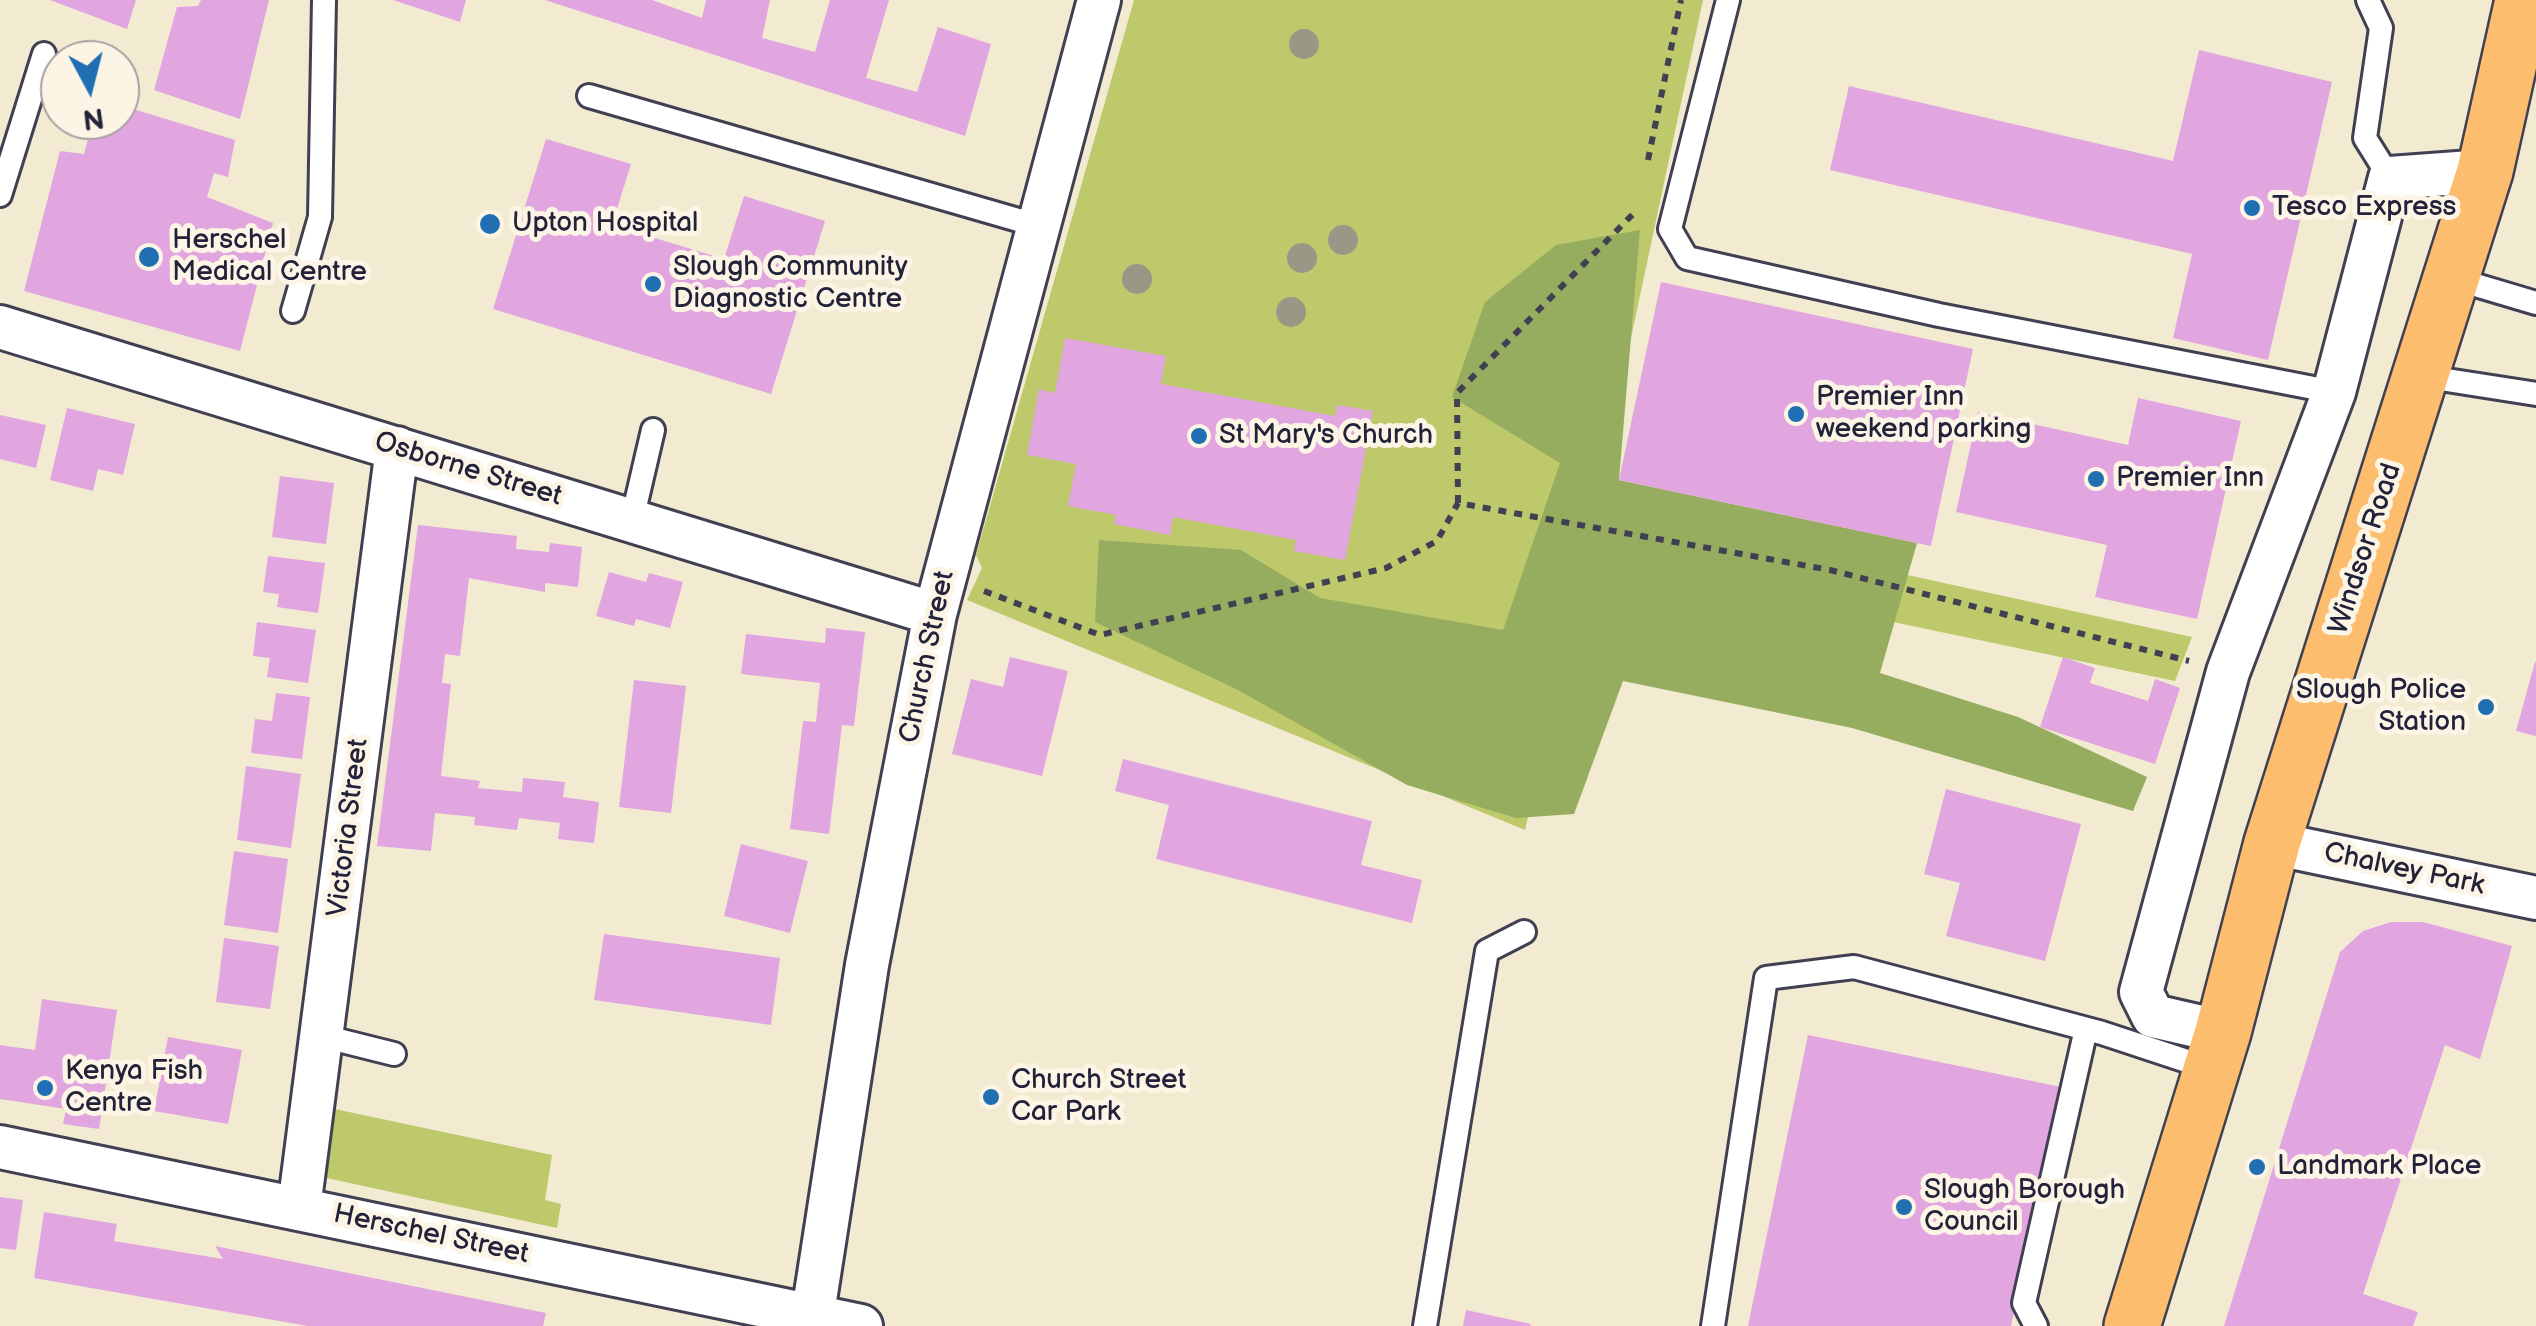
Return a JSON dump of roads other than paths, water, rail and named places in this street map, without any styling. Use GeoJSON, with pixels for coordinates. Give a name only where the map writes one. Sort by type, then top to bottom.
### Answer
{"type":"FeatureCollection","features":[{"type":"Feature","properties":{"kind":"main road","name":"Windsor Road"},"geometry":{"type":"LineString","coordinates":[[2132,1326],[2217,1050],[2272,843],[2485,171],[2522,0]]}},
{"type":"Feature","properties":{"kind":"street","name":"Church Street"},"geometry":{"type":"LineString","coordinates":[[812,1321],[867,965],[935,614],[1099,0]]}},
{"type":"Feature","properties":{"kind":"street"},"geometry":{"type":"LineString","coordinates":[[2217,1050],[2153,1016],[2141,992],[2228,672],[2334,392],[2390,178],[2485,171]]}},
{"type":"Feature","properties":{"kind":"street","name":"Osborne Street"},"geometry":{"type":"LineString","coordinates":[[0,327],[935,614]]}},
{"type":"Feature","properties":{"kind":"street","name":"Victoria Street"},"geometry":{"type":"LineString","coordinates":[[299,1208],[398,448]]}},
{"type":"Feature","properties":{"kind":"street","name":"Chalvey Park"},"geometry":{"type":"LineString","coordinates":[[2272,843],[2536,898]]}},
{"type":"Feature","properties":{"kind":"street","name":"Herschel Street"},"geometry":{"type":"LineString","coordinates":[[0,1148],[299,1208],[812,1321],[862,1326]]}},
{"type":"Feature","properties":{"kind":"lane"},"geometry":{"type":"LineString","coordinates":[[293,312],[320,217],[324,0]]}},
{"type":"Feature","properties":{"kind":"lane"},"geometry":{"type":"LineString","coordinates":[[1728,0],[1670,229],[1687,258],[1939,315],[2334,392]]}},
{"type":"Feature","properties":{"kind":"lane"},"geometry":{"type":"LineString","coordinates":[[2368,0],[2381,28],[2365,138],[2390,178]]}},
{"type":"Feature","properties":{"kind":"lane"},"geometry":{"type":"LineString","coordinates":[[0,195],[40,67]]}},
{"type":"Feature","properties":{"kind":"lane"},"geometry":{"type":"LineString","coordinates":[[589,96],[1038,226]]}},
{"type":"Feature","properties":{"kind":"lane"},"geometry":{"type":"LineString","coordinates":[[2452,278],[2536,303]]}},
{"type":"Feature","properties":{"kind":"lane"},"geometry":{"type":"LineString","coordinates":[[2420,376],[2536,394]]}},
{"type":"Feature","properties":{"kind":"lane"},"geometry":{"type":"LineString","coordinates":[[632,520],[654,430]]}},
{"type":"Feature","properties":{"kind":"lane"},"geometry":{"type":"LineString","coordinates":[[1425,1326],[1487,952],[1524,932]]}},
{"type":"Feature","properties":{"kind":"lane"},"geometry":{"type":"LineString","coordinates":[[1713,1326],[1766,978],[1854,967],[2086,1028],[2217,1050]]}},
{"type":"Feature","properties":{"kind":"lane"},"geometry":{"type":"LineString","coordinates":[[2036,1326],[2024,1302],[2086,1028]]}},
{"type":"Feature","properties":{"kind":"lane"},"geometry":{"type":"LineString","coordinates":[[322,1036],[394,1054]]}},
{"type":"Feature","properties":{"kind":"place","name":"Tesco Express"},"geometry":{"type":"Point","coordinates":[2252,208]}},
{"type":"Feature","properties":{"kind":"place","name":"Upton Hospital"},"geometry":{"type":"Point","coordinates":[490,224]}},
{"type":"Feature","properties":{"kind":"place","name":"Herschel Medical Centre"},"geometry":{"type":"Point","coordinates":[149,257]}},
{"type":"Feature","properties":{"kind":"place","name":"Slough Community Diagnostic Centre"},"geometry":{"type":"Point","coordinates":[653,284]}},
{"type":"Feature","properties":{"kind":"place","name":"Premier Inn weekend parking"},"geometry":{"type":"Point","coordinates":[1796,414]}},
{"type":"Feature","properties":{"kind":"place","name":"St Mary's Church"},"geometry":{"type":"Point","coordinates":[1199,436]}},
{"type":"Feature","properties":{"kind":"place","name":"Premier Inn"},"geometry":{"type":"Point","coordinates":[2096,479]}},
{"type":"Feature","properties":{"kind":"place","name":"Slough Police Station"},"geometry":{"type":"Point","coordinates":[2486,707]}},
{"type":"Feature","properties":{"kind":"place","name":"Kenya Fish Centre"},"geometry":{"type":"Point","coordinates":[45,1088]}},
{"type":"Feature","properties":{"kind":"place","name":"Church Street Car Park"},"geometry":{"type":"Point","coordinates":[991,1097]}},
{"type":"Feature","properties":{"kind":"place","name":"Landmark Place"},"geometry":{"type":"Point","coordinates":[2257,1167]}},
{"type":"Feature","properties":{"kind":"place","name":"Slough Borough Council"},"geometry":{"type":"Point","coordinates":[1904,1207]}}]}
